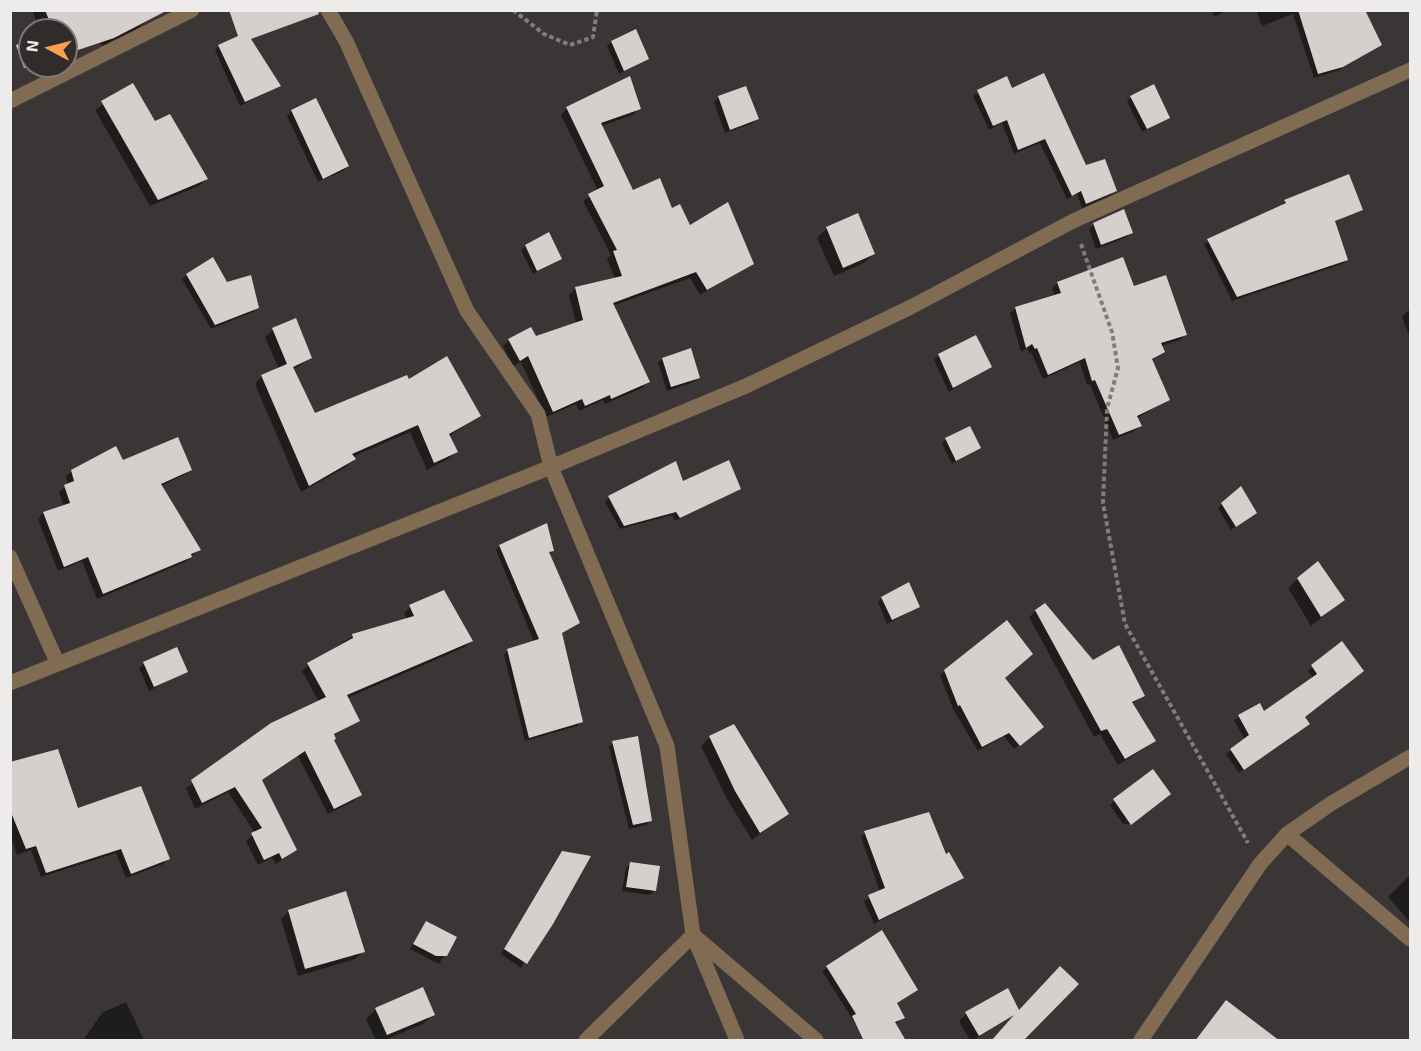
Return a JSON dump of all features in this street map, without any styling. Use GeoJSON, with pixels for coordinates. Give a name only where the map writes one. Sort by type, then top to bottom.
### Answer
{"type":"FeatureCollection","features":[{"type":"Feature","properties":{"kind":"street"},"geometry":{"type":"LineString","coordinates":[[10,101],[192,10]]}},
{"type":"Feature","properties":{"kind":"street"},"geometry":{"type":"LineString","coordinates":[[328,10],[346,41],[467,311],[538,414],[551,467],[667,746],[693,935],[738,1041]]}},
{"type":"Feature","properties":{"kind":"street"},"geometry":{"type":"LineString","coordinates":[[10,683],[57,662],[551,467],[746,386],[911,307],[1073,221],[1410,70]]}},
{"type":"Feature","properties":{"kind":"street"},"geometry":{"type":"LineString","coordinates":[[10,557],[57,662]]}},
{"type":"Feature","properties":{"kind":"street"},"geometry":{"type":"LineString","coordinates":[[1141,1041],[1260,864],[1287,834],[1332,803],[1410,757]]}},
{"type":"Feature","properties":{"kind":"street"},"geometry":{"type":"LineString","coordinates":[[1287,834],[1410,939]]}},
{"type":"Feature","properties":{"kind":"street"},"geometry":{"type":"LineString","coordinates":[[586,1041],[693,935]]}},
{"type":"Feature","properties":{"kind":"street"},"geometry":{"type":"LineString","coordinates":[[693,935],[816,1041]]}},
{"type":"Feature","properties":{"kind":"path"},"geometry":{"type":"LineString","coordinates":[[513,10],[544,34],[570,45],[593,37],[597,10]]}},
{"type":"Feature","properties":{"kind":"path"},"geometry":{"type":"LineString","coordinates":[[1073,221],[1112,332],[1118,368],[1107,409],[1103,503],[1125,624],[1260,864]]}},
{"type":"Feature","properties":{"kind":"building"},"geometry":{"type":"Polygon","coordinates":[[[45,10],[168,10],[114,38],[78,50],[78,18],[48,18],[45,10]]]}},
{"type":"Feature","properties":{"kind":"building"},"geometry":{"type":"Polygon","coordinates":[[[229,10],[318,10],[319,14],[251,39],[281,86],[245,102],[218,45],[238,36],[229,10]]]}},
{"type":"Feature","properties":{"kind":"building"},"geometry":{"type":"Polygon","coordinates":[[[1298,10],[1365,10],[1382,45],[1343,67],[1318,74],[1298,10]]]}},
{"type":"Feature","properties":{"kind":"building"},"geometry":{"type":"Polygon","coordinates":[[[636,29],[649,59],[624,71],[611,41],[636,29]]]}},
{"type":"Feature","properties":{"kind":"building"},"geometry":{"type":"Polygon","coordinates":[[[1044,73],[1086,165],[1105,159],[1117,191],[1086,204],[1081,191],[1072,196],[1045,139],[1018,150],[1007,120],[993,126],[977,90],[1007,76],[1012,88],[1044,73]]]}},
{"type":"Feature","properties":{"kind":"building"},"geometry":{"type":"Polygon","coordinates":[[[630,76],[641,109],[601,123],[633,190],[660,178],[672,208],[680,204],[690,225],[728,202],[754,264],[707,290],[696,272],[613,303],[650,382],[611,399],[610,395],[585,406],[582,399],[553,412],[528,356],[520,361],[508,339],[531,327],[536,336],[583,320],[575,287],[622,276],[613,251],[617,250],[588,194],[604,186],[566,107],[630,76]]]}},
{"type":"Feature","properties":{"kind":"building"},"geometry":{"type":"Polygon","coordinates":[[[133,83],[155,121],[170,114],[208,179],[158,200],[101,101],[133,83]]]}},
{"type":"Feature","properties":{"kind":"building"},"geometry":{"type":"Polygon","coordinates":[[[1154,84],[1170,118],[1147,129],[1130,96],[1154,84]]]}},
{"type":"Feature","properties":{"kind":"building"},"geometry":{"type":"Polygon","coordinates":[[[746,86],[759,119],[730,130],[718,96],[746,86]]]}},
{"type":"Feature","properties":{"kind":"building"},"geometry":{"type":"Polygon","coordinates":[[[316,98],[349,166],[323,179],[291,110],[316,98]]]}},
{"type":"Feature","properties":{"kind":"building"},"geometry":{"type":"Polygon","coordinates":[[[1349,174],[1363,210],[1335,221],[1348,260],[1237,297],[1207,239],[1286,203],[1284,200],[1349,174]]]}},
{"type":"Feature","properties":{"kind":"building"},"geometry":{"type":"Polygon","coordinates":[[[1124,209],[1133,233],[1101,245],[1093,223],[1124,209]]]}},
{"type":"Feature","properties":{"kind":"building"},"geometry":{"type":"Polygon","coordinates":[[[858,213],[875,254],[843,268],[826,227],[858,213]]]}},
{"type":"Feature","properties":{"kind":"building"},"geometry":{"type":"Polygon","coordinates":[[[549,232],[562,259],[537,271],[525,245],[549,232]]]}},
{"type":"Feature","properties":{"kind":"building"},"geometry":{"type":"Polygon","coordinates":[[[213,257],[227,282],[251,275],[259,308],[215,325],[186,274],[213,257]]]}},
{"type":"Feature","properties":{"kind":"building"},"geometry":{"type":"Polygon","coordinates":[[[1123,257],[1134,286],[1166,275],[1187,335],[1161,343],[1165,352],[1152,359],[1170,400],[1137,416],[1142,426],[1119,435],[1095,380],[1092,381],[1085,358],[1048,375],[1037,348],[1035,349],[1032,344],[1026,348],[1015,307],[1061,293],[1057,282],[1123,257]]]}},
{"type":"Feature","properties":{"kind":"building"},"geometry":{"type":"Polygon","coordinates":[[[296,318],[312,358],[293,367],[315,413],[407,375],[409,379],[447,356],[481,416],[449,434],[458,452],[434,463],[418,425],[352,454],[356,459],[309,486],[261,375],[287,364],[272,328],[296,318]]]}},
{"type":"Feature","properties":{"kind":"building"},"geometry":{"type":"Polygon","coordinates":[[[976,335],[992,367],[953,388],[938,354],[976,335]]]}},
{"type":"Feature","properties":{"kind":"building"},"geometry":{"type":"Polygon","coordinates":[[[691,348],[700,378],[671,387],[662,358],[691,348]]]}},
{"type":"Feature","properties":{"kind":"building"},"geometry":{"type":"Polygon","coordinates":[[[970,426],[981,448],[956,461],[945,438],[970,426]]]}},
{"type":"Feature","properties":{"kind":"building"},"geometry":{"type":"Polygon","coordinates":[[[178,437],[192,470],[161,484],[201,550],[191,554],[192,557],[103,594],[88,557],[64,567],[43,512],[70,503],[64,485],[74,481],[71,470],[116,446],[123,460],[178,437]]]}},
{"type":"Feature","properties":{"kind":"building"},"geometry":{"type":"Polygon","coordinates":[[[729,460],[741,489],[680,518],[676,512],[624,526],[608,496],[676,461],[683,481],[729,460]]]}},
{"type":"Feature","properties":{"kind":"building"},"geometry":{"type":"Polygon","coordinates":[[[1241,486],[1257,513],[1236,527],[1221,503],[1241,486]]]}},
{"type":"Feature","properties":{"kind":"building"},"geometry":{"type":"Polygon","coordinates":[[[547,523],[554,551],[549,552],[580,623],[562,633],[583,722],[529,738],[507,649],[539,639],[499,545],[547,523]]]}},
{"type":"Feature","properties":{"kind":"building"},"geometry":{"type":"Polygon","coordinates":[[[1318,561],[1345,600],[1321,617],[1297,578],[1318,561]]]}},
{"type":"Feature","properties":{"kind":"building"},"geometry":{"type":"Polygon","coordinates":[[[909,582],[920,607],[892,620],[881,597],[909,582]]]}},
{"type":"Feature","properties":{"kind":"building"},"geometry":{"type":"Polygon","coordinates":[[[444,590],[473,641],[347,695],[360,721],[334,734],[336,739],[334,740],[362,795],[334,809],[305,751],[262,780],[297,850],[282,859],[279,853],[264,860],[251,833],[262,828],[235,787],[202,803],[191,780],[271,723],[326,697],[307,663],[353,638],[352,634],[414,616],[409,605],[444,590]]]}},
{"type":"Feature","properties":{"kind":"building"},"geometry":{"type":"Polygon","coordinates":[[[1045,603],[1093,660],[1119,645],[1145,696],[1132,702],[1156,741],[1125,759],[1107,729],[1101,731],[1035,610],[1045,603]]]}},
{"type":"Feature","properties":{"kind":"building"},"geometry":{"type":"Polygon","coordinates":[[[1007,620],[1033,654],[1005,678],[1044,727],[1020,746],[1009,733],[982,747],[960,705],[958,706],[944,670],[1007,620]]]}},
{"type":"Feature","properties":{"kind":"building"},"geometry":{"type":"Polygon","coordinates":[[[1342,641],[1364,671],[1305,717],[1310,724],[1244,770],[1230,749],[1249,735],[1238,715],[1260,703],[1264,711],[1317,674],[1311,665],[1342,641]]]}},
{"type":"Feature","properties":{"kind":"building"},"geometry":{"type":"Polygon","coordinates":[[[177,647],[188,672],[154,687],[143,662],[177,647]]]}},
{"type":"Feature","properties":{"kind":"building"},"geometry":{"type":"Polygon","coordinates":[[[734,724],[789,814],[760,833],[735,791],[709,736],[734,724]]]}},
{"type":"Feature","properties":{"kind":"building"},"geometry":{"type":"Polygon","coordinates":[[[638,736],[652,821],[633,825],[612,741],[638,736]]]}},
{"type":"Feature","properties":{"kind":"building"},"geometry":{"type":"Polygon","coordinates":[[[58,749],[78,808],[141,786],[170,859],[131,874],[121,849],[46,873],[36,846],[26,849],[10,810],[10,762],[58,749]]]}},
{"type":"Feature","properties":{"kind":"building"},"geometry":{"type":"Polygon","coordinates":[[[1153,769],[1171,794],[1131,825],[1113,799],[1153,769]]]}},
{"type":"Feature","properties":{"kind":"building"},"geometry":{"type":"Polygon","coordinates":[[[929,812],[946,854],[949,852],[964,878],[879,920],[868,895],[885,888],[864,831],[929,812]]]}},
{"type":"Feature","properties":{"kind":"building"},"geometry":{"type":"Polygon","coordinates":[[[562,851],[591,856],[553,924],[527,964],[504,949],[562,851]]]}},
{"type":"Feature","properties":{"kind":"building"},"geometry":{"type":"Polygon","coordinates":[[[630,862],[660,866],[656,891],[626,887],[630,862]]]}},
{"type":"Feature","properties":{"kind":"building"},"geometry":{"type":"Polygon","coordinates":[[[346,891],[365,952],[305,969],[288,910],[346,891]]]}},
{"type":"Feature","properties":{"kind":"building"},"geometry":{"type":"Polygon","coordinates":[[[426,921],[457,937],[447,956],[436,956],[413,944],[426,921]]]}},
{"type":"Feature","properties":{"kind":"building"},"geometry":{"type":"Polygon","coordinates":[[[882,930],[918,990],[897,1003],[905,1018],[895,1022],[906,1041],[864,1041],[852,1016],[856,1014],[826,966],[882,930]]]}},
{"type":"Feature","properties":{"kind":"building"},"geometry":{"type":"Polygon","coordinates":[[[1060,966],[1079,984],[1023,1041],[991,1041],[1014,1015],[979,1036],[965,1012],[1008,988],[1019,1010],[1060,966]]]}},
{"type":"Feature","properties":{"kind":"building"},"geometry":{"type":"Polygon","coordinates":[[[423,987],[435,1015],[387,1035],[375,1008],[423,987]]]}},
{"type":"Feature","properties":{"kind":"building"},"geometry":{"type":"Polygon","coordinates":[[[1226,1000],[1280,1041],[1195,1041],[1226,1000]]]}}]}
